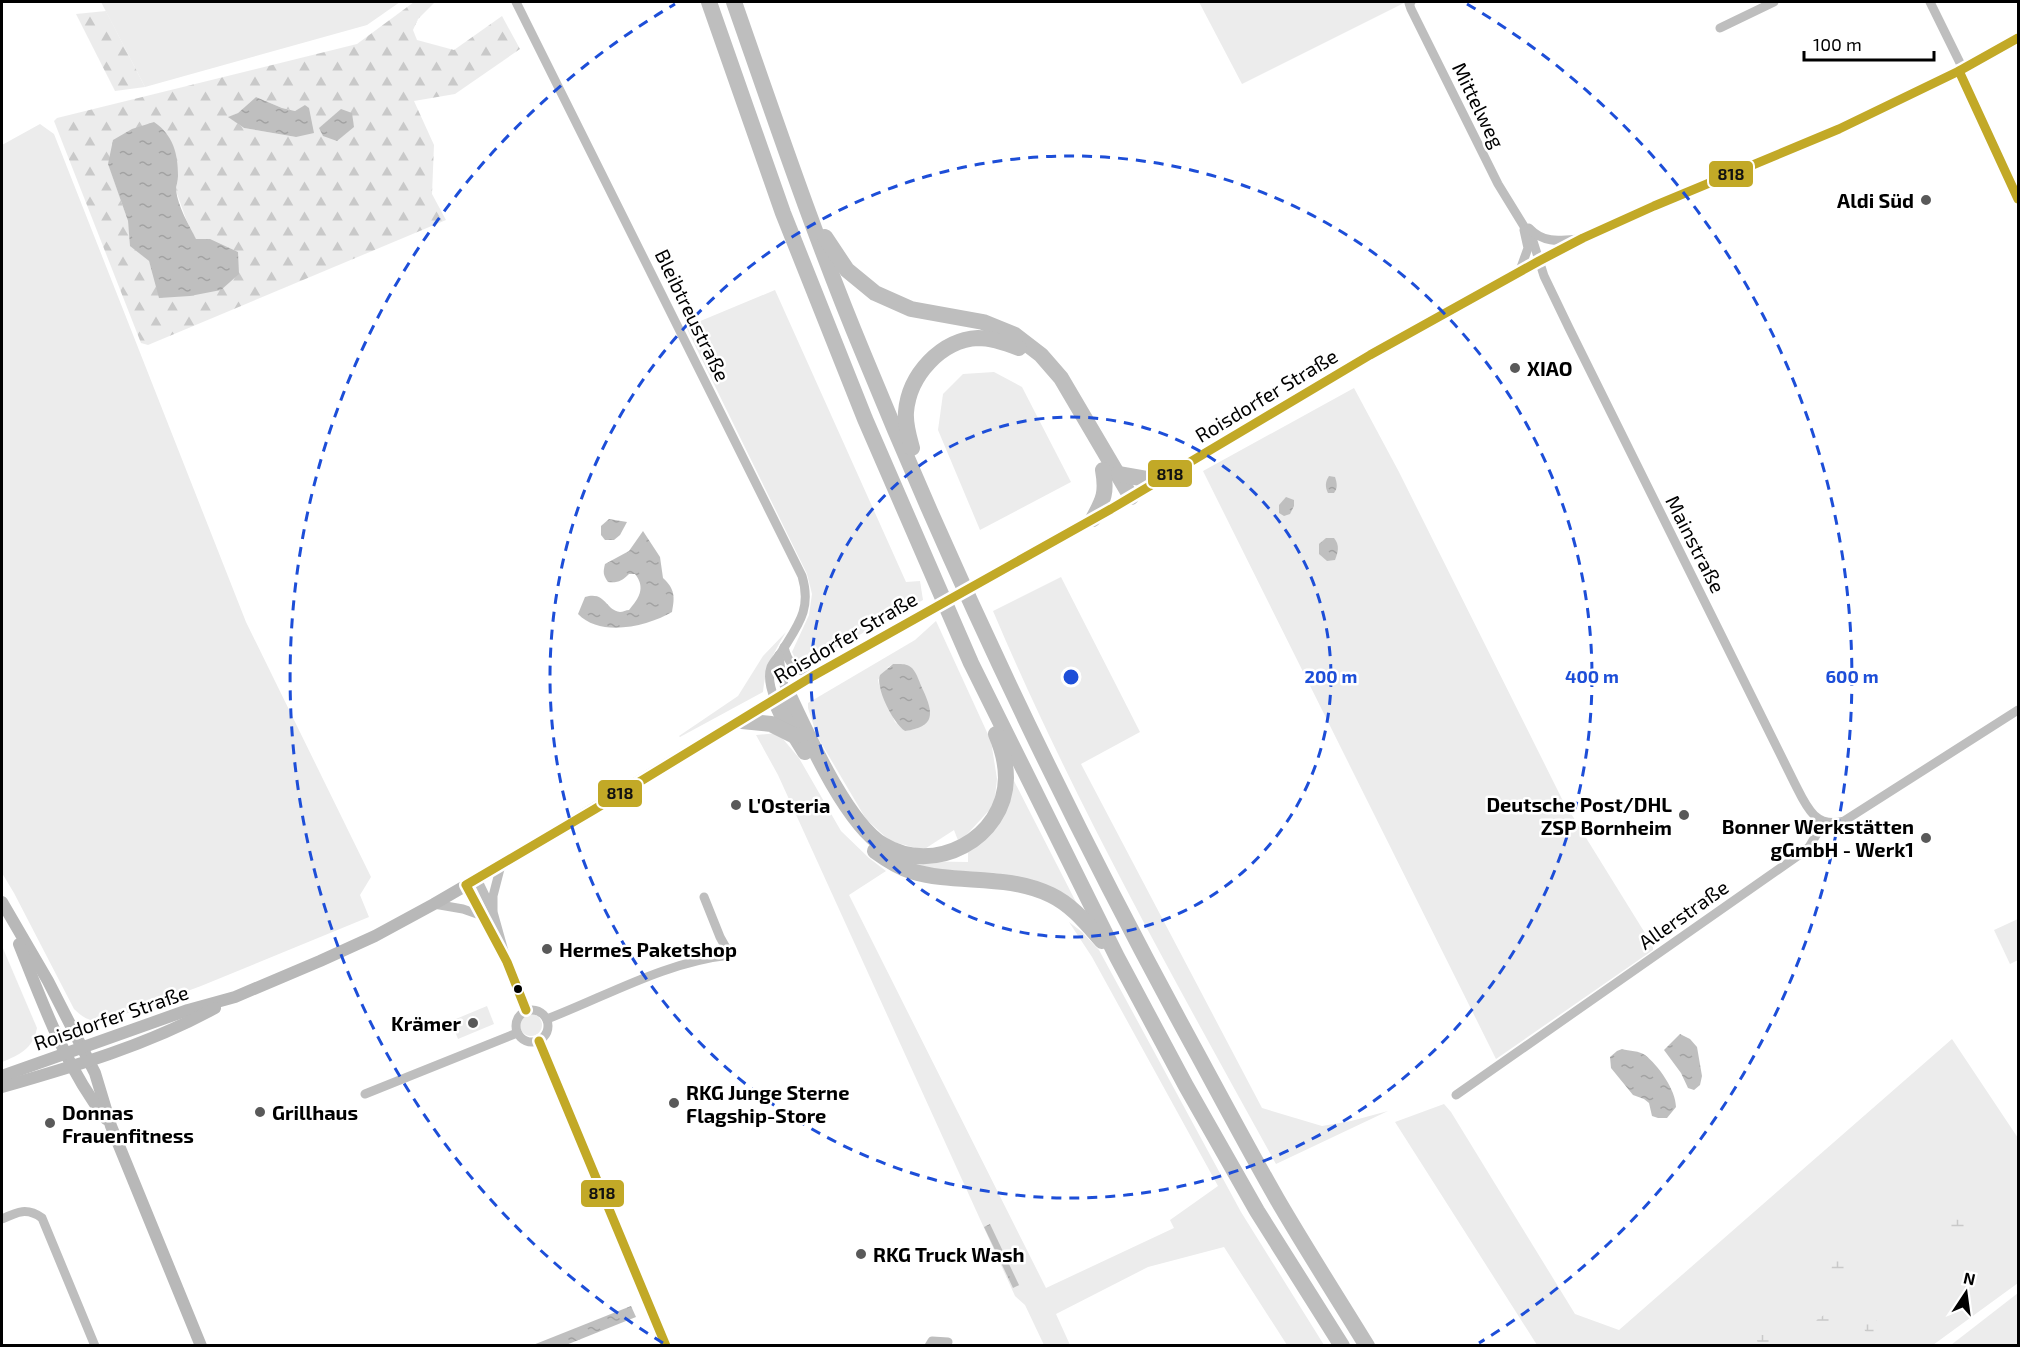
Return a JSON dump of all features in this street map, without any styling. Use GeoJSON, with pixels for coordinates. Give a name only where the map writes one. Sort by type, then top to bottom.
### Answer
{"type":"FeatureCollection","features":[{"type":"Feature","properties":{"kind":"highway"},"geometry":{"type":"LineString","coordinates":[[709,2],[783,213],[865,419],[971,663],[1117,957],[1257,1211],[1342,1346]]}},
{"type":"Feature","properties":{"kind":"highway"},"geometry":{"type":"LineString","coordinates":[[734,2],[808,211],[862,352],[955,568],[1070,812],[1161,987],[1276,1198],[1367,1346]]}},
{"type":"Feature","properties":{"kind":"highway"},"geometry":{"type":"LineString","coordinates":[[808,211],[847,270],[875,293],[911,309],[983,322],[1015,335],[1041,355],[1061,378],[1110,472],[1104,499],[1093,519]]}},
{"type":"Feature","properties":{"kind":"highway"},"geometry":{"type":"LineString","coordinates":[[928,504],[908,430],[906,411],[912,390],[922,370],[939,352],[978,338],[1001,341],[1025,351],[1049,373],[1127,500]]}},
{"type":"Feature","properties":{"kind":"highway"},"geometry":{"type":"LineString","coordinates":[[1110,472],[1158,481]]}},
{"type":"Feature","properties":{"kind":"highway"},"geometry":{"type":"LineString","coordinates":[[781,696],[862,827],[884,846],[897,852],[911,856],[936,856],[966,846],[990,825],[999,808],[1006,779],[1002,749],[981,700],[971,663]]}},
{"type":"Feature","properties":{"kind":"highway"},"geometry":{"type":"LineString","coordinates":[[781,696],[781,713],[850,828],[876,852],[911,871],[998,880],[1024,885],[1053,895],[1075,910],[1117,957]]}},
{"type":"Feature","properties":{"kind":"highway"},"geometry":{"type":"LineString","coordinates":[[742,720],[771,724],[796,737]]}},
{"type":"Feature","properties":{"kind":"main road","name":"Roisdorfer Straße"},"geometry":{"type":"LineString","coordinates":[[2,1087],[115,1053],[189,1022],[235,997],[320,962],[434,904],[813,676],[1127,500],[1370,355],[1539,261],[1582,238],[1654,206],[1813,140],[1961,70],[2019,38]]}},
{"type":"Feature","properties":{"kind":"main road"},"geometry":{"type":"LineString","coordinates":[[3,904],[48,981],[95,1073],[111,1126],[201,1346]]}},
{"type":"Feature","properties":{"kind":"main road"},"geometry":{"type":"LineString","coordinates":[[3,904],[71,1066],[111,1126]]}},
{"type":"Feature","properties":{"kind":"main road","name":"Roisdorfer Straße"},"geometry":{"type":"LineString","coordinates":[[2,1076],[188,1010],[235,997]]}},
{"type":"Feature","properties":{"kind":"street","name":"Bleibtreustraße"},"geometry":{"type":"LineString","coordinates":[[516,2],[802,576],[806,603],[801,620],[771,667],[771,690],[781,696]]}},
{"type":"Feature","properties":{"kind":"street","name":"Mittelweg"},"geometry":{"type":"LineString","coordinates":[[1410,2],[1498,184],[1533,241],[1544,276]]}},
{"type":"Feature","properties":{"kind":"street"},"geometry":{"type":"LineString","coordinates":[[1720,28],[1774,2]]}},
{"type":"Feature","properties":{"kind":"street"},"geometry":{"type":"LineString","coordinates":[[1930,2],[2019,199]]}},
{"type":"Feature","properties":{"kind":"street","name":"Mittelweg"},"geometry":{"type":"LineString","coordinates":[[1522,222],[1534,233],[1548,240],[1582,238]]}},
{"type":"Feature","properties":{"kind":"street","name":"Mittelweg"},"geometry":{"type":"LineString","coordinates":[[1519,273],[1527,248],[1522,222]]}},
{"type":"Feature","properties":{"kind":"street","name":"Mainstraße"},"geometry":{"type":"LineString","coordinates":[[1544,276],[1794,784],[1810,812],[1824,822]]}},
{"type":"Feature","properties":{"kind":"street"},"geometry":{"type":"LineString","coordinates":[[781,651],[794,667],[813,676]]}},
{"type":"Feature","properties":{"kind":"street"},"geometry":{"type":"LineString","coordinates":[[781,651],[781,696]]}},
{"type":"Feature","properties":{"kind":"street"},"geometry":{"type":"LineString","coordinates":[[1824,822],[1835,824],[1844,821],[2019,710]]}},
{"type":"Feature","properties":{"kind":"street","name":"Allerstraße"},"geometry":{"type":"LineString","coordinates":[[1456,1095],[1799,855],[1809,847],[1824,822]]}},
{"type":"Feature","properties":{"kind":"street"},"geometry":{"type":"LineString","coordinates":[[501,865],[493,896],[494,912],[507,962],[526,1010]]}},
{"type":"Feature","properties":{"kind":"street"},"geometry":{"type":"LineString","coordinates":[[477,879],[494,912]]}},
{"type":"Feature","properties":{"kind":"street"},"geometry":{"type":"LineString","coordinates":[[466,885],[507,962]]}},
{"type":"Feature","properties":{"kind":"street"},"geometry":{"type":"LineString","coordinates":[[547,1019],[671,968],[706,957],[730,954],[720,937],[704,897]]}},
{"type":"Feature","properties":{"kind":"street"},"geometry":{"type":"LineString","coordinates":[[434,904],[463,909],[480,915]]}},
{"type":"Feature","properties":{"kind":"street"},"geometry":{"type":"LineString","coordinates":[[526,1010],[538,1011],[547,1019],[547,1032],[539,1041],[526,1041],[517,1033],[516,1020],[526,1010]]}},
{"type":"Feature","properties":{"kind":"street"},"geometry":{"type":"LineString","coordinates":[[365,1094],[517,1033]]}},
{"type":"Feature","properties":{"kind":"street"},"geometry":{"type":"LineString","coordinates":[[539,1041],[666,1346]]}},
{"type":"Feature","properties":{"kind":"street"},"geometry":{"type":"LineString","coordinates":[[2,1219],[23,1211],[30,1211],[42,1218],[95,1346]]}},
{"type":"Feature","properties":{"kind":"street"},"geometry":{"type":"LineString","coordinates":[[929,1346],[932,1341],[948,1342]]}},
{"type":"Feature","properties":{"kind":"green space"},"geometry":{"type":"Polygon","coordinates":[[[101,2],[400,2],[367,25],[145,87],[101,2]]]}},
{"type":"Feature","properties":{"kind":"green space"},"geometry":{"type":"Polygon","coordinates":[[[414,2],[435,2],[418,19],[413,30],[417,40],[454,50],[502,16],[520,49],[455,94],[414,101],[434,145],[432,194],[446,220],[148,345],[141,343],[54,121],[57,118],[357,44],[414,2]],[[256,97],[238,113],[229,117],[244,128],[296,137],[306,105],[295,111],[256,97]],[[108,163],[128,221],[131,246],[149,261],[153,273],[210,239],[196,240],[176,191],[178,176],[108,163]]]}},
{"type":"Feature","properties":{"kind":"green space"},"geometry":{"type":"Polygon","coordinates":[[[1199,2],[1404,2],[1404,3],[1242,84],[1199,2]]]}},
{"type":"Feature","properties":{"kind":"green space"},"geometry":{"type":"Polygon","coordinates":[[[106,11],[145,87],[115,91],[76,14],[106,11]]]}},
{"type":"Feature","properties":{"kind":"green space"},"geometry":{"type":"Polygon","coordinates":[[[40,124],[54,134],[246,622],[371,877],[360,895],[369,917],[201,986],[103,1021],[90,1020],[74,1009],[2,873],[2,145],[40,124]]]}},
{"type":"Feature","properties":{"kind":"green space"},"geometry":{"type":"Polygon","coordinates":[[[775,290],[906,582],[920,581],[923,600],[810,662],[797,662],[792,652],[809,615],[812,594],[807,574],[686,327],[775,290]]]}},
{"type":"Feature","properties":{"kind":"green space"},"geometry":{"type":"Polygon","coordinates":[[[994,372],[1022,387],[1071,482],[980,530],[938,430],[943,394],[963,374],[994,372]]]}},
{"type":"Feature","properties":{"kind":"green space"},"geometry":{"type":"Polygon","coordinates":[[[1354,388],[1399,472],[1562,799],[1653,946],[1653,950],[1496,1059],[1203,471],[1354,388]]]}},
{"type":"Feature","properties":{"kind":"green space"},"geometry":{"type":"Polygon","coordinates":[[[1061,577],[1140,732],[1081,764],[1262,1108],[1322,1126],[1388,1111],[1276,1164],[1127,891],[1057,753],[993,611],[1061,577]]]}},
{"type":"Feature","properties":{"kind":"green space"},"geometry":{"type":"Polygon","coordinates":[[[936,621],[991,741],[997,779],[994,805],[959,843],[954,830],[923,850],[890,841],[866,819],[817,736],[808,708],[808,703],[915,640],[936,621]],[[900,664],[888,667],[878,680],[895,722],[905,731],[924,725],[900,664]]]}},
{"type":"Feature","properties":{"kind":"green space"},"geometry":{"type":"Polygon","coordinates":[[[786,632],[771,660],[763,692],[679,736],[738,696],[763,656],[786,632]]]}},
{"type":"Feature","properties":{"kind":"green space"},"geometry":{"type":"Polygon","coordinates":[[[778,733],[799,758],[841,831],[886,871],[849,895],[1046,1288],[1174,1228],[1170,1220],[1218,1186],[1092,957],[1069,922],[1099,950],[1241,1212],[1324,1345],[1287,1345],[1224,1247],[1148,1267],[1056,1314],[1070,1345],[1044,1345],[1025,1305],[1015,1296],[778,775],[756,735],[778,733]]]}},
{"type":"Feature","properties":{"kind":"green space"},"geometry":{"type":"Polygon","coordinates":[[[1011,775],[1079,908],[1043,884],[996,873],[925,868],[904,861],[968,862],[968,850],[1011,775]]]}},
{"type":"Feature","properties":{"kind":"green space"},"geometry":{"type":"Polygon","coordinates":[[[2018,919],[2018,960],[2010,964],[1994,930],[2018,919]]]}},
{"type":"Feature","properties":{"kind":"green space"},"geometry":{"type":"Polygon","coordinates":[[[2,946],[37,1028],[29,1046],[2,1062],[2,946]]]}},
{"type":"Feature","properties":{"kind":"green space","name":"Krämer"},"geometry":{"type":"Polygon","coordinates":[[[487,1006],[494,1024],[458,1039],[451,1021],[487,1006]]]}},
{"type":"Feature","properties":{"kind":"green space"},"geometry":{"type":"Polygon","coordinates":[[[531,1014],[539,1017],[542,1025],[539,1033],[531,1036],[523,1033],[520,1025],[523,1017],[531,1014]]]}},
{"type":"Feature","properties":{"kind":"green space"},"geometry":{"type":"Polygon","coordinates":[[[1952,1039],[2018,1138],[2018,1283],[1933,1345],[1537,1345],[1395,1122],[1444,1104],[1575,1314],[1619,1330],[1952,1039]]]}},
{"type":"Feature","properties":{"kind":"green space"},"geometry":{"type":"Polygon","coordinates":[[[1955,1219],[1960,1220],[1967,1228],[1966,1234],[1957,1235],[1950,1229],[1949,1223],[1955,1219]]]}},
{"type":"Feature","properties":{"kind":"green space"},"geometry":{"type":"Polygon","coordinates":[[[1838,1257],[1845,1258],[1848,1264],[1843,1274],[1836,1276],[1831,1271],[1838,1257]]]}},
{"type":"Feature","properties":{"kind":"green space"},"geometry":{"type":"Polygon","coordinates":[[[2018,1293],[2018,1345],[1951,1345],[2018,1293]]]}},
{"type":"Feature","properties":{"kind":"green space"},"geometry":{"type":"Polygon","coordinates":[[[1824,1315],[1829,1317],[1830,1324],[1825,1330],[1816,1332],[1812,1326],[1824,1315]]]}},
{"type":"Feature","properties":{"kind":"green space"},"geometry":{"type":"Polygon","coordinates":[[[1865,1315],[1871,1315],[1876,1319],[1879,1326],[1877,1332],[1870,1334],[1865,1331],[1862,1321],[1865,1315]]]}},
{"type":"Feature","properties":{"kind":"green space"},"geometry":{"type":"Polygon","coordinates":[[[1764,1331],[1769,1333],[1774,1342],[1773,1345],[1760,1345],[1757,1341],[1757,1334],[1764,1331]]]}},
{"type":"Feature","properties":{"kind":"water"},"geometry":{"type":"Polygon","coordinates":[[[256,97],[295,111],[305,105],[309,108],[314,133],[296,137],[244,128],[228,117],[238,113],[256,97]]]}},
{"type":"Feature","properties":{"kind":"water"},"geometry":{"type":"Polygon","coordinates":[[[341,109],[352,113],[354,127],[337,141],[323,136],[319,128],[341,109]]]}},
{"type":"Feature","properties":{"kind":"water"},"geometry":{"type":"Polygon","coordinates":[[[154,122],[166,133],[173,145],[178,168],[177,196],[196,239],[210,239],[238,252],[239,274],[221,290],[190,296],[159,298],[149,261],[130,246],[128,221],[108,164],[113,140],[132,129],[154,122]]]}},
{"type":"Feature","properties":{"kind":"water"},"geometry":{"type":"Polygon","coordinates":[[[1329,476],[1336,479],[1337,487],[1334,493],[1328,493],[1326,489],[1329,476]]]}},
{"type":"Feature","properties":{"kind":"water"},"geometry":{"type":"Polygon","coordinates":[[[1286,497],[1294,500],[1294,506],[1290,514],[1284,516],[1279,513],[1279,505],[1286,497]]]}},
{"type":"Feature","properties":{"kind":"water"},"geometry":{"type":"Polygon","coordinates":[[[609,519],[627,522],[620,535],[614,540],[605,540],[601,535],[601,526],[609,519]]]}},
{"type":"Feature","properties":{"kind":"water"},"geometry":{"type":"Polygon","coordinates":[[[643,531],[660,557],[663,578],[672,590],[674,598],[672,612],[650,622],[625,627],[599,626],[588,621],[578,614],[585,597],[597,597],[615,611],[620,612],[629,610],[636,601],[641,588],[635,574],[629,574],[617,582],[608,582],[604,569],[605,564],[629,551],[643,531]]]}},
{"type":"Feature","properties":{"kind":"water"},"geometry":{"type":"Polygon","coordinates":[[[1326,538],[1334,538],[1337,543],[1338,551],[1335,560],[1327,561],[1319,554],[1319,544],[1326,538]]]}},
{"type":"Feature","properties":{"kind":"water"},"geometry":{"type":"Polygon","coordinates":[[[893,664],[908,665],[912,668],[927,698],[929,718],[927,723],[915,729],[905,731],[900,727],[886,704],[880,688],[880,675],[893,664]]]}},
{"type":"Feature","properties":{"kind":"water"},"geometry":{"type":"Polygon","coordinates":[[[1680,1034],[1690,1039],[1697,1047],[1702,1076],[1700,1085],[1694,1090],[1688,1088],[1681,1073],[1664,1050],[1680,1034]]]}},
{"type":"Feature","properties":{"kind":"water"},"geometry":{"type":"Polygon","coordinates":[[[1622,1049],[1645,1055],[1665,1078],[1673,1093],[1676,1107],[1667,1118],[1652,1116],[1649,1103],[1633,1095],[1611,1068],[1610,1057],[1622,1049]]]}},
{"type":"Feature","properties":{"kind":"water"},"geometry":{"type":"Polygon","coordinates":[[[990,1224],[1019,1285],[1013,1288],[984,1227],[990,1224]]]}},
{"type":"Feature","properties":{"kind":"water"},"geometry":{"type":"Polygon","coordinates":[[[631,1306],[636,1317],[566,1345],[533,1345],[631,1306]]]}},
{"type":"Feature","properties":{"kind":"transit line","name":"818"},"geometry":{"type":"LineString","coordinates":[[526,1010],[507,962],[466,885],[813,676],[1111,509],[1370,355],[1539,261],[1654,206],[1839,129],[1959,71],[2018,38]]}},
{"type":"Feature","properties":{"kind":"transit line","name":"818"},"geometry":{"type":"LineString","coordinates":[[1959,71],[2018,199]]}},
{"type":"Feature","properties":{"kind":"transit line","name":"818"},"geometry":{"type":"LineString","coordinates":[[539,1041],[666,1346]]}},
{"type":"Feature","properties":{"kind":"place","name":"Aldi Süd"},"geometry":{"type":"Point","coordinates":[1926,200]}},
{"type":"Feature","properties":{"kind":"place","name":"XIAO"},"geometry":{"type":"Point","coordinates":[1515,368]}},
{"type":"Feature","properties":{"kind":"place","name":"L'Osteria"},"geometry":{"type":"Point","coordinates":[736,805]}},
{"type":"Feature","properties":{"kind":"place","name":"Deutsche Post/DHL ZSP Bornheim"},"geometry":{"type":"Point","coordinates":[1684,815]}},
{"type":"Feature","properties":{"kind":"place","name":"Bonner Werkstätten gGmbH - Werk1"},"geometry":{"type":"Point","coordinates":[1926,838]}},
{"type":"Feature","properties":{"kind":"place","name":"Hermes Paketshop"},"geometry":{"type":"Point","coordinates":[547,949]}},
{"type":"Feature","properties":{"kind":"place","name":"Krämer"},"geometry":{"type":"Point","coordinates":[473,1023]}},
{"type":"Feature","properties":{"kind":"place","name":"RKG Junge Sterne Flagship-Store"},"geometry":{"type":"Point","coordinates":[674,1103]}},
{"type":"Feature","properties":{"kind":"place","name":"Grillhaus"},"geometry":{"type":"Point","coordinates":[260,1112]}},
{"type":"Feature","properties":{"kind":"place","name":"Donnas Frauenfitness"},"geometry":{"type":"Point","coordinates":[50,1123]}},
{"type":"Feature","properties":{"kind":"place","name":"RKG Truck Wash"},"geometry":{"type":"Point","coordinates":[861,1254]}}]}
